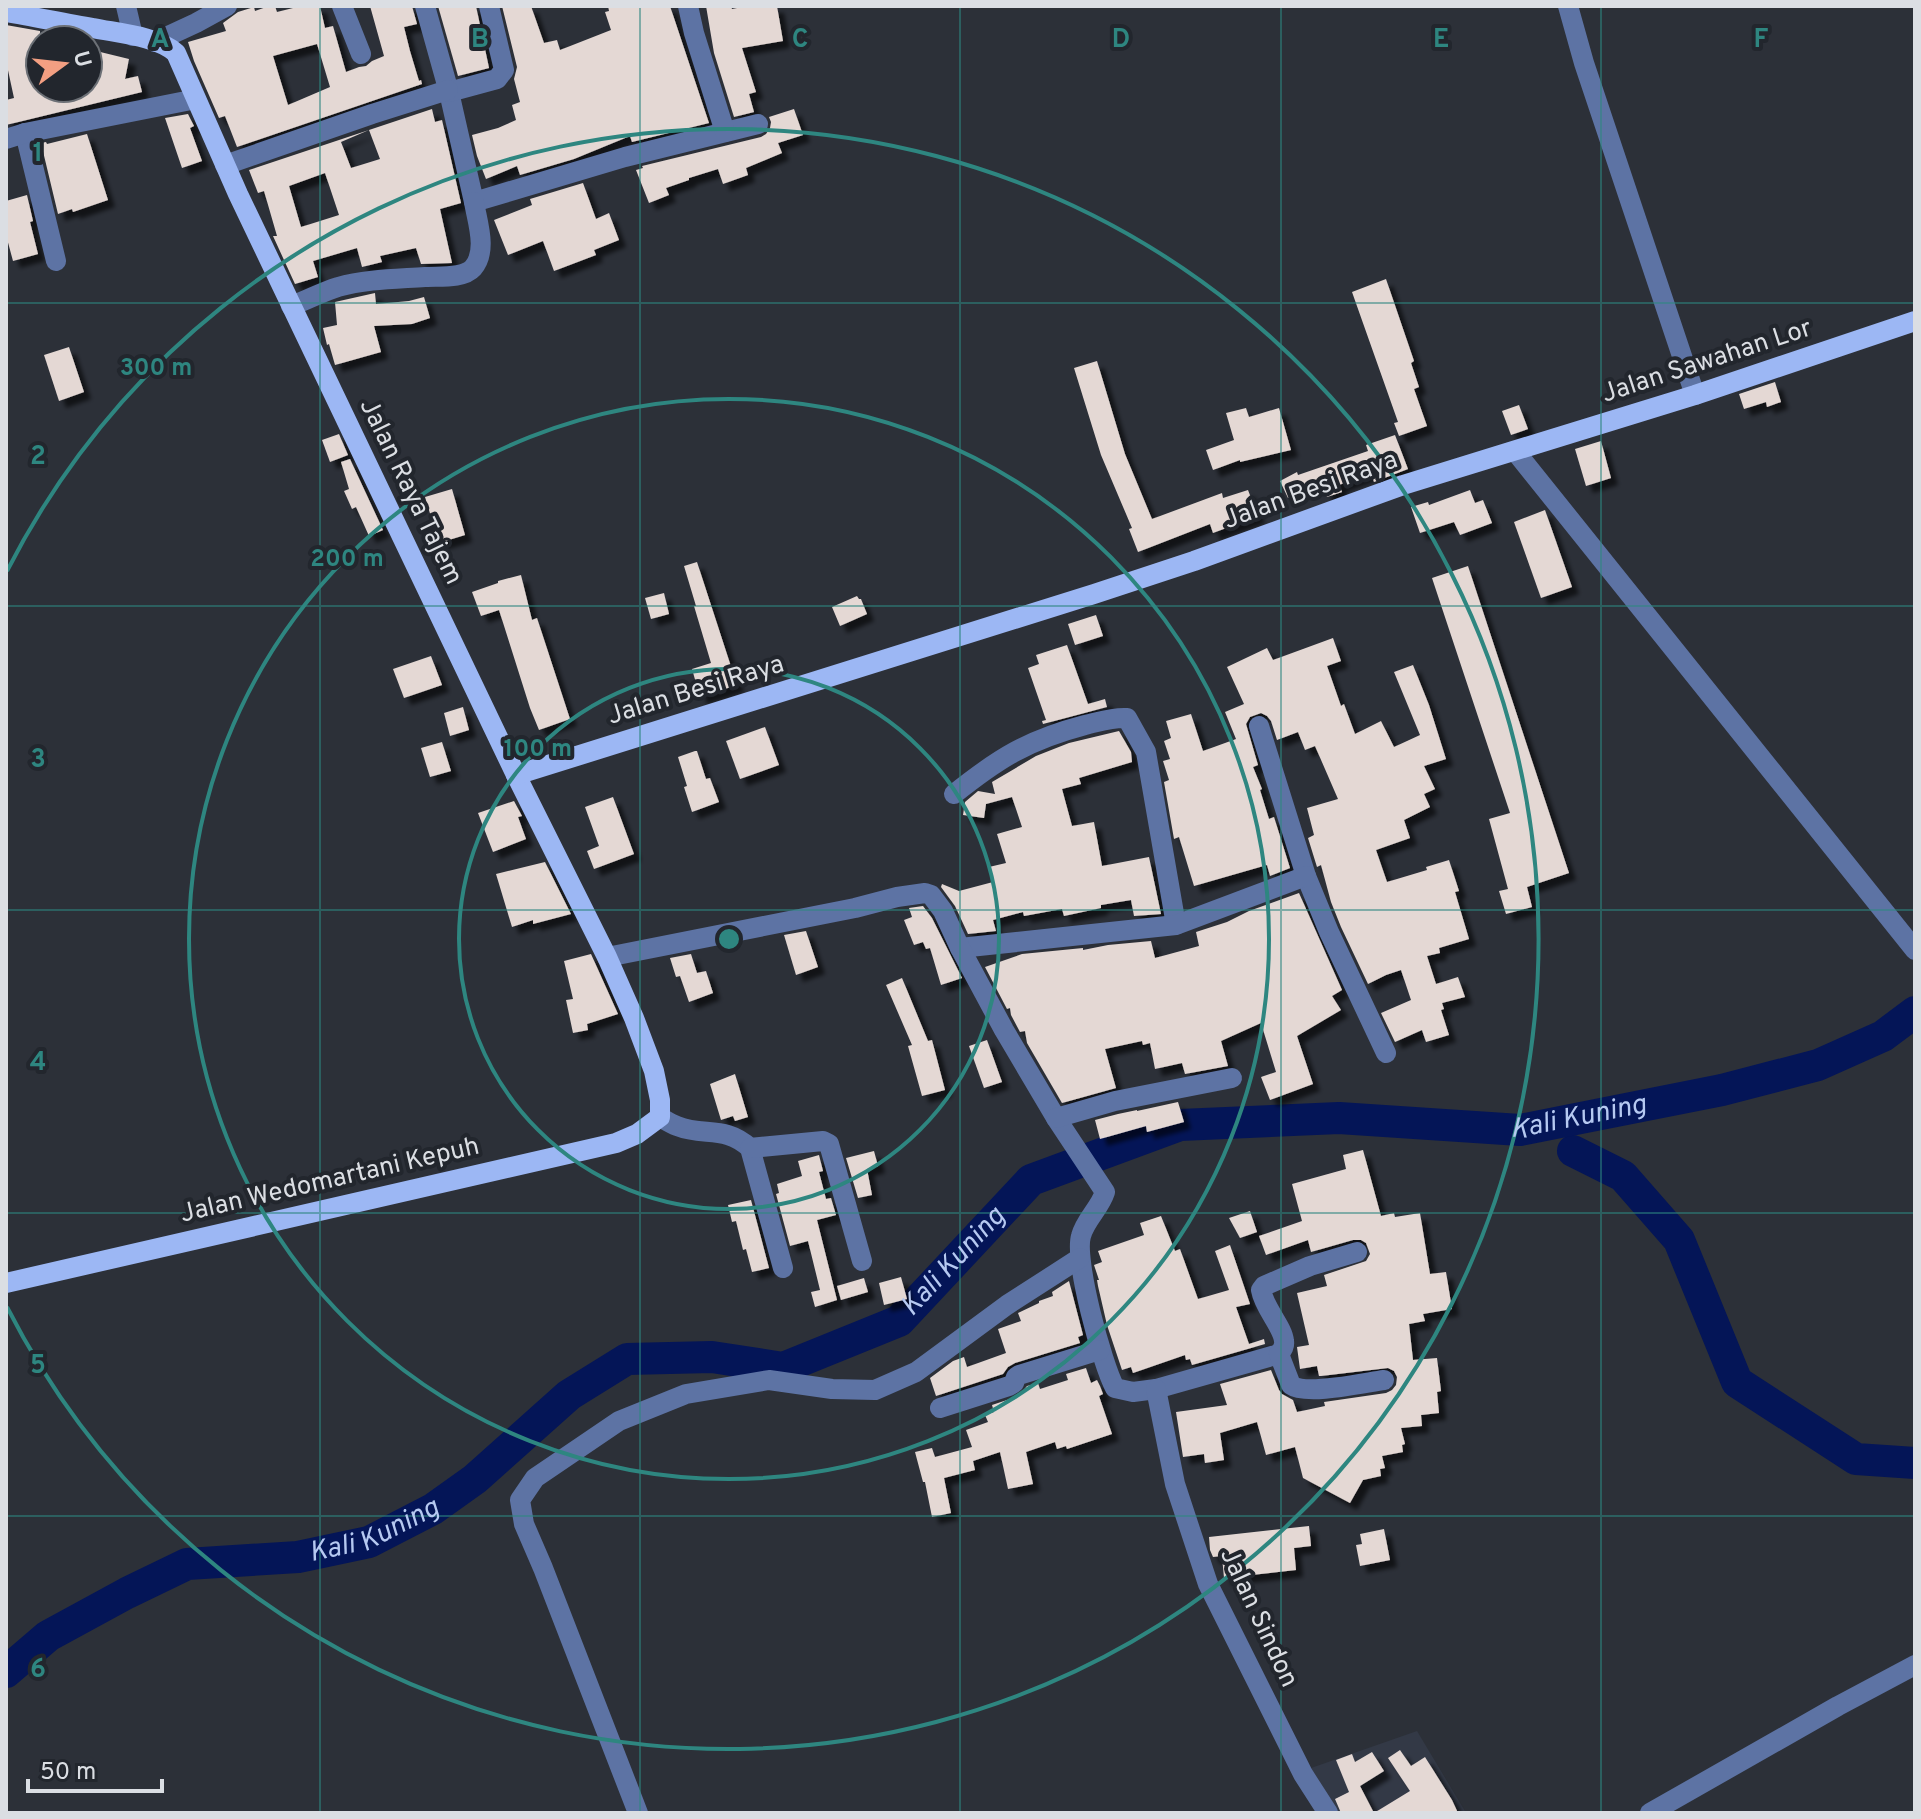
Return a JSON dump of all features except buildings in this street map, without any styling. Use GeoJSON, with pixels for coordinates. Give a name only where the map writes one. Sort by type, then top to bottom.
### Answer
{"type":"FeatureCollection","features":[{"type":"Feature","properties":{"kind":"main road"},"geometry":{"type":"LineString","coordinates":[[6,12],[133,36],[171,48],[176,53]]}},
{"type":"Feature","properties":{"kind":"main road","name":"Jalan Raya Tajem"},"geometry":{"type":"LineString","coordinates":[[176,53],[291,306],[607,957],[654,1071],[660,1117]]}},
{"type":"Feature","properties":{"kind":"main road","name":"Jalan Sawahan Lor"},"geometry":{"type":"LineString","coordinates":[[1515,451],[1915,321]]}},
{"type":"Feature","properties":{"kind":"main road","name":"Jalan Besi Raya"},"geometry":{"type":"LineString","coordinates":[[516,775],[1094,594],[1403,485],[1515,451]]}},
{"type":"Feature","properties":{"kind":"main road","name":"Jalan Wedomartani Kepuh"},"geometry":{"type":"LineString","coordinates":[[6,1283],[616,1143],[637,1134],[660,1117]]}},
{"type":"Feature","properties":{"kind":"street"},"geometry":{"type":"LineString","coordinates":[[126,6],[133,36]]}},
{"type":"Feature","properties":{"kind":"street"},"geometry":{"type":"LineString","coordinates":[[155,42],[227,6]]}},
{"type":"Feature","properties":{"kind":"street"},"geometry":{"type":"LineString","coordinates":[[342,6],[361,54]]}},
{"type":"Feature","properties":{"kind":"street"},"geometry":{"type":"LineString","coordinates":[[291,306],[338,287],[468,272],[480,255],[481,239],[474,202],[449,91],[425,6]]}},
{"type":"Feature","properties":{"kind":"street"},"geometry":{"type":"LineString","coordinates":[[225,165],[372,114],[497,79],[504,70],[489,6]]}},
{"type":"Feature","properties":{"kind":"street"},"geometry":{"type":"LineString","coordinates":[[688,6],[725,132]]}},
{"type":"Feature","properties":{"kind":"street"},"geometry":{"type":"LineString","coordinates":[[1568,6],[1584,63],[1695,395]]}},
{"type":"Feature","properties":{"kind":"street"},"geometry":{"type":"LineString","coordinates":[[176,53],[196,23]]}},
{"type":"Feature","properties":{"kind":"street"},"geometry":{"type":"LineString","coordinates":[[56,261],[16,136],[196,99]]}},
{"type":"Feature","properties":{"kind":"street"},"geometry":{"type":"LineString","coordinates":[[474,202],[625,157],[758,124]]}},
{"type":"Feature","properties":{"kind":"street"},"geometry":{"type":"LineString","coordinates":[[1515,451],[1915,950]]}},
{"type":"Feature","properties":{"kind":"street"},"geometry":{"type":"LineString","coordinates":[[954,794],[1021,747],[1068,730],[1114,718],[1127,718],[1146,752],[1176,925]]}},
{"type":"Feature","properties":{"kind":"street"},"geometry":{"type":"LineString","coordinates":[[1259,726],[1306,876],[1386,1053]]}},
{"type":"Feature","properties":{"kind":"street"},"geometry":{"type":"LineString","coordinates":[[960,948],[1176,925],[1306,876]]}},
{"type":"Feature","properties":{"kind":"street"},"geometry":{"type":"LineString","coordinates":[[607,957],[925,893],[936,899],[1004,1030],[1105,1192],[1103,1202],[1082,1233],[1078,1251],[1100,1350],[1115,1388],[1133,1392],[1156,1389],[1279,1354],[1284,1341],[1263,1299],[1261,1290],[1264,1286],[1310,1266],[1357,1252]]}},
{"type":"Feature","properties":{"kind":"street"},"geometry":{"type":"LineString","coordinates":[[1061,1124],[1115,1101],[1232,1078]]}},
{"type":"Feature","properties":{"kind":"street"},"geometry":{"type":"LineString","coordinates":[[660,1117],[678,1127],[740,1138],[750,1148],[783,1268]]}},
{"type":"Feature","properties":{"kind":"street"},"geometry":{"type":"LineString","coordinates":[[750,1148],[823,1141],[829,1144],[862,1261]]}},
{"type":"Feature","properties":{"kind":"street"},"geometry":{"type":"LineString","coordinates":[[638,1813],[524,1524],[520,1500],[535,1478],[619,1421],[686,1394],[769,1380],[832,1389],[875,1390],[916,1372],[1007,1305],[1080,1258]]}},
{"type":"Feature","properties":{"kind":"street"},"geometry":{"type":"LineString","coordinates":[[940,1408],[1009,1386],[1019,1375],[1100,1350]]}},
{"type":"Feature","properties":{"kind":"street"},"geometry":{"type":"LineString","coordinates":[[1279,1354],[1291,1385],[1301,1390],[1384,1380]]}},
{"type":"Feature","properties":{"kind":"street","name":"Jalan Sindon"},"geometry":{"type":"LineString","coordinates":[[1156,1389],[1175,1484],[1208,1584],[1303,1774],[1328,1813]]}},
{"type":"Feature","properties":{"kind":"street"},"geometry":{"type":"LineString","coordinates":[[1650,1813],[1915,1665]]}},
{"type":"Feature","properties":{"kind":"shaded area"},"geometry":{"type":"Polygon","coordinates":[[[1417,1731],[1466,1813],[1338,1813],[1311,1768],[1417,1731]]]}},
{"type":"Feature","properties":{"kind":"waterway","name":"Kali Kuning"},"geometry":{"type":"LineString","coordinates":[[6,1672],[48,1636],[187,1564],[298,1557],[369,1542],[433,1509],[475,1479],[569,1395],[627,1359],[712,1357],[783,1368],[899,1321],[1031,1180],[1180,1125],[1339,1118],[1520,1130],[1722,1090],[1818,1065],[1883,1036],[1915,1012]]}},
{"type":"Feature","properties":{"kind":"waterway"},"geometry":{"type":"LineString","coordinates":[[1573,1151],[1623,1176],[1679,1240],[1737,1382],[1856,1459],[1915,1463]]}}]}
